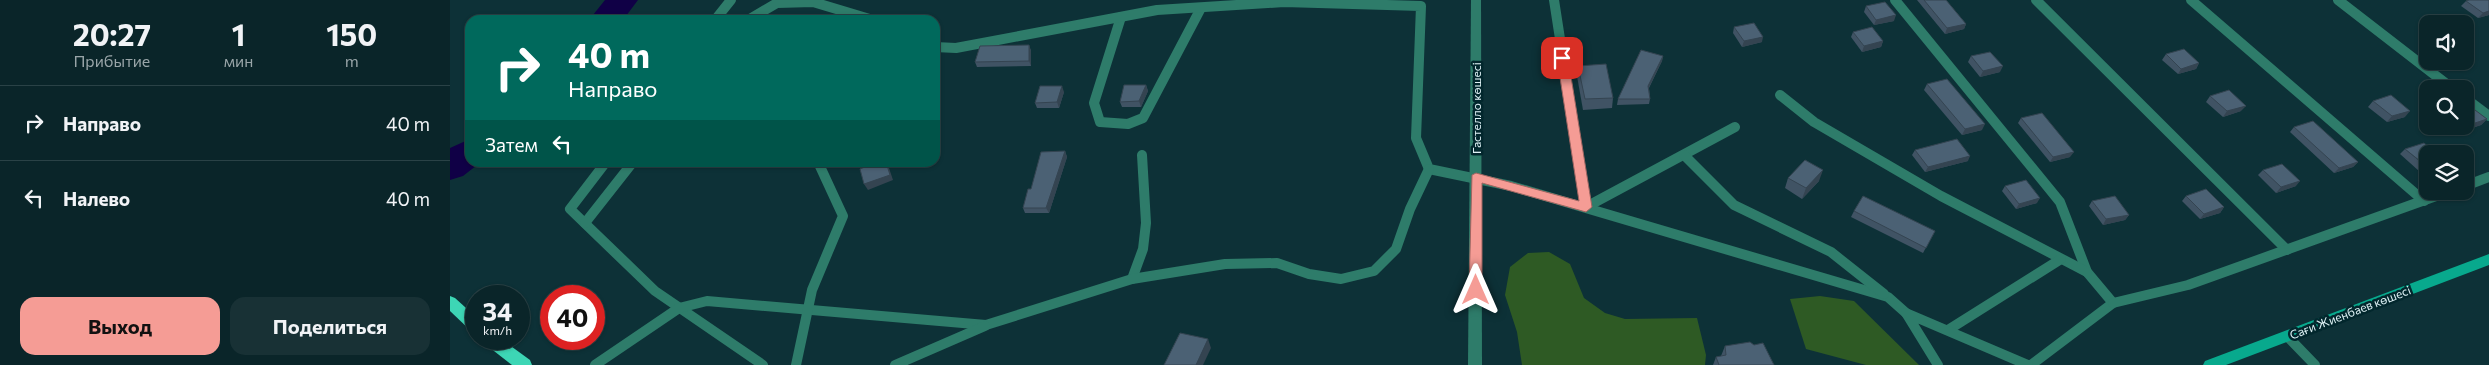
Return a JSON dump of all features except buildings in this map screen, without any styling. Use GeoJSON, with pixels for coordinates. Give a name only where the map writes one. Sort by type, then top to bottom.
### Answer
{"type":"FeatureCollection","features":[{"type":"Feature","properties":{"kind":"highway"},"geometry":{"type":"LineString","coordinates":[[450,302],[465,316]]}},
{"type":"Feature","properties":{"kind":"highway"},"geometry":{"type":"LineString","coordinates":[[504,350],[524,365]]}},
{"type":"Feature","properties":{"kind":"main road","name":"Сағи Жиенбаев көшесі"},"geometry":{"type":"LineString","coordinates":[[2210,365],[2489,259]]}},
{"type":"Feature","properties":{"kind":"street","name":"Гастелло көшесі"},"geometry":{"type":"LineString","coordinates":[[1475,365],[1476,0]]}},
{"type":"Feature","properties":{"kind":"lane"},"geometry":{"type":"LineString","coordinates":[[719,15],[731,0]]}},
{"type":"Feature","properties":{"kind":"lane"},"geometry":{"type":"LineString","coordinates":[[1554,0],[1586,207]]}},
{"type":"Feature","properties":{"kind":"lane"},"geometry":{"type":"LineString","coordinates":[[1895,0],[2060,202],[2087,272],[2113,303]]}},
{"type":"Feature","properties":{"kind":"lane"},"geometry":{"type":"LineString","coordinates":[[2036,0],[2287,250]]}},
{"type":"Feature","properties":{"kind":"lane"},"geometry":{"type":"LineString","coordinates":[[1684,155],[1734,205],[1831,252],[1906,312],[2029,365],[2113,303],[2188,285],[2424,201],[2191,0]]}},
{"type":"Feature","properties":{"kind":"lane"},"geometry":{"type":"LineString","coordinates":[[2338,0],[2441,80]]}},
{"type":"Feature","properties":{"kind":"lane"},"geometry":{"type":"LineString","coordinates":[[757,15],[777,3],[812,2],[856,15]]}},
{"type":"Feature","properties":{"kind":"lane"},"geometry":{"type":"LineString","coordinates":[[895,365],[986,325],[1132,279],[1225,264],[1277,263],[1309,274],[1341,279],[1374,270],[1396,249],[1410,208],[1429,169],[1416,138],[1421,3],[1284,2],[1156,10],[956,48],[940,47]]}},
{"type":"Feature","properties":{"kind":"lane"},"geometry":{"type":"LineString","coordinates":[[1121,17],[1094,103],[1100,122],[1128,124],[1143,118],[1201,8]]}},
{"type":"Feature","properties":{"kind":"lane"},"geometry":{"type":"LineString","coordinates":[[1780,95],[1822,127],[1941,196],[2087,272]]}},
{"type":"Feature","properties":{"kind":"lane"},"geometry":{"type":"LineString","coordinates":[[2474,105],[2489,116]]}},
{"type":"Feature","properties":{"kind":"lane"},"geometry":{"type":"LineString","coordinates":[[1586,207],[1735,127]]}},
{"type":"Feature","properties":{"kind":"lane"},"geometry":{"type":"LineString","coordinates":[[1132,279],[1143,249],[1146,223],[1142,155]]}},
{"type":"Feature","properties":{"kind":"lane"},"geometry":{"type":"LineString","coordinates":[[602,167],[570,209],[655,292],[763,365]]}},
{"type":"Feature","properties":{"kind":"lane"},"geometry":{"type":"LineString","coordinates":[[585,223],[629,167]]}},
{"type":"Feature","properties":{"kind":"lane"},"geometry":{"type":"LineString","coordinates":[[796,365],[812,290],[843,216],[820,167]]}},
{"type":"Feature","properties":{"kind":"lane"},"geometry":{"type":"LineString","coordinates":[[1429,169],[1476,178],[1586,207],[1888,297]]}},
{"type":"Feature","properties":{"kind":"lane"},"geometry":{"type":"LineString","coordinates":[[2474,183],[2489,177]]}},
{"type":"Feature","properties":{"kind":"lane"},"geometry":{"type":"LineString","coordinates":[[1948,330],[2061,259]]}},
{"type":"Feature","properties":{"kind":"lane"},"geometry":{"type":"LineString","coordinates":[[595,365],[679,308],[708,301],[986,325]]}},
{"type":"Feature","properties":{"kind":"lane"},"geometry":{"type":"LineString","coordinates":[[1906,312],[1938,365]]}},
{"type":"Feature","properties":{"kind":"lane"},"geometry":{"type":"LineString","coordinates":[[2287,336],[2315,365]]}},
{"type":"Feature","properties":{"kind":"green space"},"geometry":{"type":"Polygon","coordinates":[[[1549,252],[1570,264],[1584,298],[1605,313],[1625,319],[1697,318],[1706,355],[1705,365],[1522,365],[1517,332],[1505,295],[1510,267],[1528,253],[1549,252]]]}},
{"type":"Feature","properties":{"kind":"green space"},"geometry":{"type":"Polygon","coordinates":[[[1820,296],[1854,301],[1919,365],[1866,365],[1806,349],[1790,299],[1820,296]]]}},
{"type":"Feature","properties":{"kind":"waterway"},"geometry":{"type":"LineString","coordinates":[[609,15],[622,0]]}},
{"type":"Feature","properties":{"kind":"waterway"},"geometry":{"type":"LineString","coordinates":[[450,166],[465,156]]}},
{"type":"Feature","properties":{"kind":"route"},"geometry":{"type":"LineString","coordinates":[[1476,290],[1476,178],[1586,207],[1562,58]]}}]}
